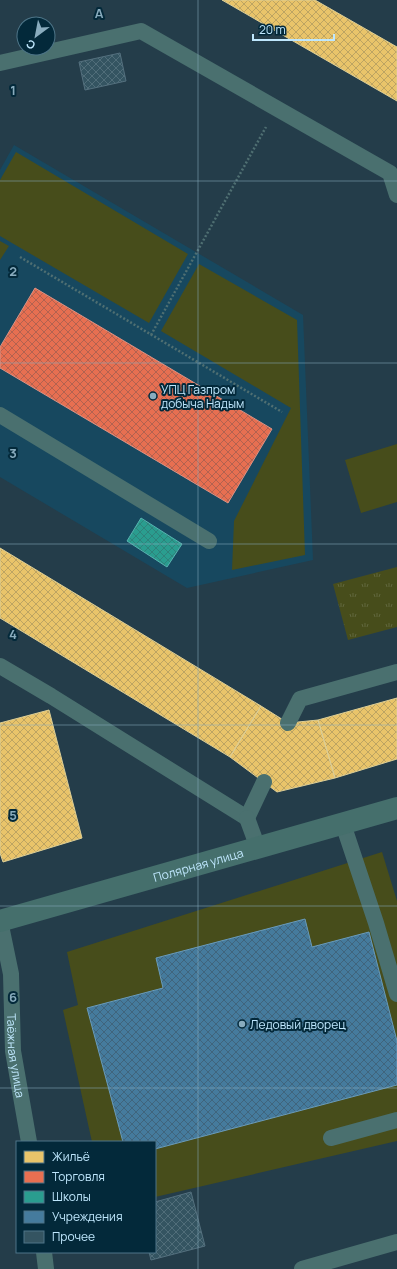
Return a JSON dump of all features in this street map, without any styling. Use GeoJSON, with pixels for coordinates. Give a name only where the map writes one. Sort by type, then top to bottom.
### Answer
{"type":"FeatureCollection","features":[{"type":"Feature","properties":{"kind":"street","name":"Полярная улица"},"geometry":{"type":"LineString","coordinates":[[0,921],[397,808]]}},
{"type":"Feature","properties":{"kind":"lane"},"geometry":{"type":"LineString","coordinates":[[0,63],[141,31],[277,108],[394,171],[397,194]]}},
{"type":"Feature","properties":{"kind":"lane"},"geometry":{"type":"LineString","coordinates":[[0,415],[209,541]]}},
{"type":"Feature","properties":{"kind":"lane"},"geometry":{"type":"LineString","coordinates":[[0,666],[51,696],[246,818],[258,848]]}},
{"type":"Feature","properties":{"kind":"lane"},"geometry":{"type":"LineString","coordinates":[[288,723],[300,698],[397,672]]}},
{"type":"Feature","properties":{"kind":"lane"},"geometry":{"type":"LineString","coordinates":[[246,818],[264,782]]}},
{"type":"Feature","properties":{"kind":"lane"},"geometry":{"type":"LineString","coordinates":[[343,824],[376,923],[397,994]]}},
{"type":"Feature","properties":{"kind":"lane","name":"Таёжная улица"},"geometry":{"type":"LineString","coordinates":[[0,921],[11,974],[13,1051],[29,1141]]}},
{"type":"Feature","properties":{"kind":"lane"},"geometry":{"type":"LineString","coordinates":[[331,1138],[397,1120]]}},
{"type":"Feature","properties":{"kind":"lane"},"geometry":{"type":"LineString","coordinates":[[302,1269],[397,1242]]}},
{"type":"Feature","properties":{"kind":"lane"},"geometry":{"type":"LineString","coordinates":[[44,1253],[46,1269]]}},
{"type":"Feature","properties":{"kind":"path"},"geometry":{"type":"LineString","coordinates":[[151,335],[277,108]]}},
{"type":"Feature","properties":{"kind":"path"},"geometry":{"type":"LineString","coordinates":[[20,257],[282,412]]}},
{"type":"Feature","properties":{"kind":"shaded area","name":"УПЦ Газпром добыча Надым"},"geometry":{"type":"Polygon","coordinates":[[[14,145],[303,315],[313,560],[187,588],[0,477],[0,170],[14,145]]]}},
{"type":"Feature","properties":{"kind":"green space"},"geometry":{"type":"Polygon","coordinates":[[[16,152],[188,254],[149,323],[0,236],[0,180],[16,152]]]}},
{"type":"Feature","properties":{"kind":"green space"},"geometry":{"type":"Polygon","coordinates":[[[0,241],[9,246],[0,260],[0,241]]]}},
{"type":"Feature","properties":{"kind":"green space"},"geometry":{"type":"Polygon","coordinates":[[[199,264],[297,320],[305,555],[232,570],[234,521],[291,408],[161,331],[199,264]]]}},
{"type":"Feature","properties":{"kind":"green space"},"geometry":{"type":"Polygon","coordinates":[[[397,444],[397,502],[361,513],[345,460],[397,444]]]}},
{"type":"Feature","properties":{"kind":"green space"},"geometry":{"type":"Polygon","coordinates":[[[397,567],[397,627],[348,640],[333,584],[397,567]]]}},
{"type":"Feature","properties":{"kind":"green space"},"geometry":{"type":"Polygon","coordinates":[[[382,852],[397,901],[397,1141],[156,1197],[156,1141],[92,1141],[63,1010],[78,1005],[67,952],[382,852]]]}},
{"type":"Feature","properties":{"kind":"building: Жильё"},"geometry":{"type":"Polygon","coordinates":[[[222,0],[315,0],[397,47],[397,101],[222,0]]]}},
{"type":"Feature","properties":{"kind":"building: Жильё"},"geometry":{"type":"Polygon","coordinates":[[[0,548],[261,706],[230,757],[0,618],[0,548]]]}},
{"type":"Feature","properties":{"kind":"building: Жильё"},"geometry":{"type":"Polygon","coordinates":[[[397,698],[397,759],[335,778],[318,720],[397,698]]]}},
{"type":"Feature","properties":{"kind":"building: Жильё"},"geometry":{"type":"Polygon","coordinates":[[[261,706],[288,723],[318,720],[335,778],[277,792],[230,757],[261,706]]]}},
{"type":"Feature","properties":{"kind":"building: Жильё"},"geometry":{"type":"Polygon","coordinates":[[[49,710],[82,838],[3,862],[0,853],[0,723],[49,710]]]}},
{"type":"Feature","properties":{"kind":"building: Торговля"},"geometry":{"type":"Polygon","coordinates":[[[35,288],[272,429],[228,503],[0,368],[0,347],[35,288]]]}},
{"type":"Feature","properties":{"kind":"building: Школы"},"geometry":{"type":"Polygon","coordinates":[[[141,518],[182,544],[167,567],[127,541],[141,518]]]}},
{"type":"Feature","properties":{"kind":"building: Учреждения","name":"Ледовый дворец"},"geometry":{"type":"Polygon","coordinates":[[[305,919],[312,947],[369,932],[397,1041],[397,1085],[156,1149],[156,1141],[123,1141],[87,1008],[163,988],[156,958],[305,919]]]}},
{"type":"Feature","properties":{"kind":"building: Прочее"},"geometry":{"type":"Polygon","coordinates":[[[120,53],[126,81],[85,90],[79,62],[120,53]]]}},
{"type":"Feature","properties":{"kind":"building: Прочее"},"geometry":{"type":"Polygon","coordinates":[[[191,1192],[205,1246],[151,1260],[149,1253],[156,1253],[156,1202],[191,1192]]]}},
{"type":"Feature","properties":{"kind":"place","name":"УПЦ Газпром добыча Надым"},"geometry":{"type":"Point","coordinates":[153,396]}},
{"type":"Feature","properties":{"kind":"place","name":"Ледовый дворец"},"geometry":{"type":"Point","coordinates":[242,1024]}}]}
